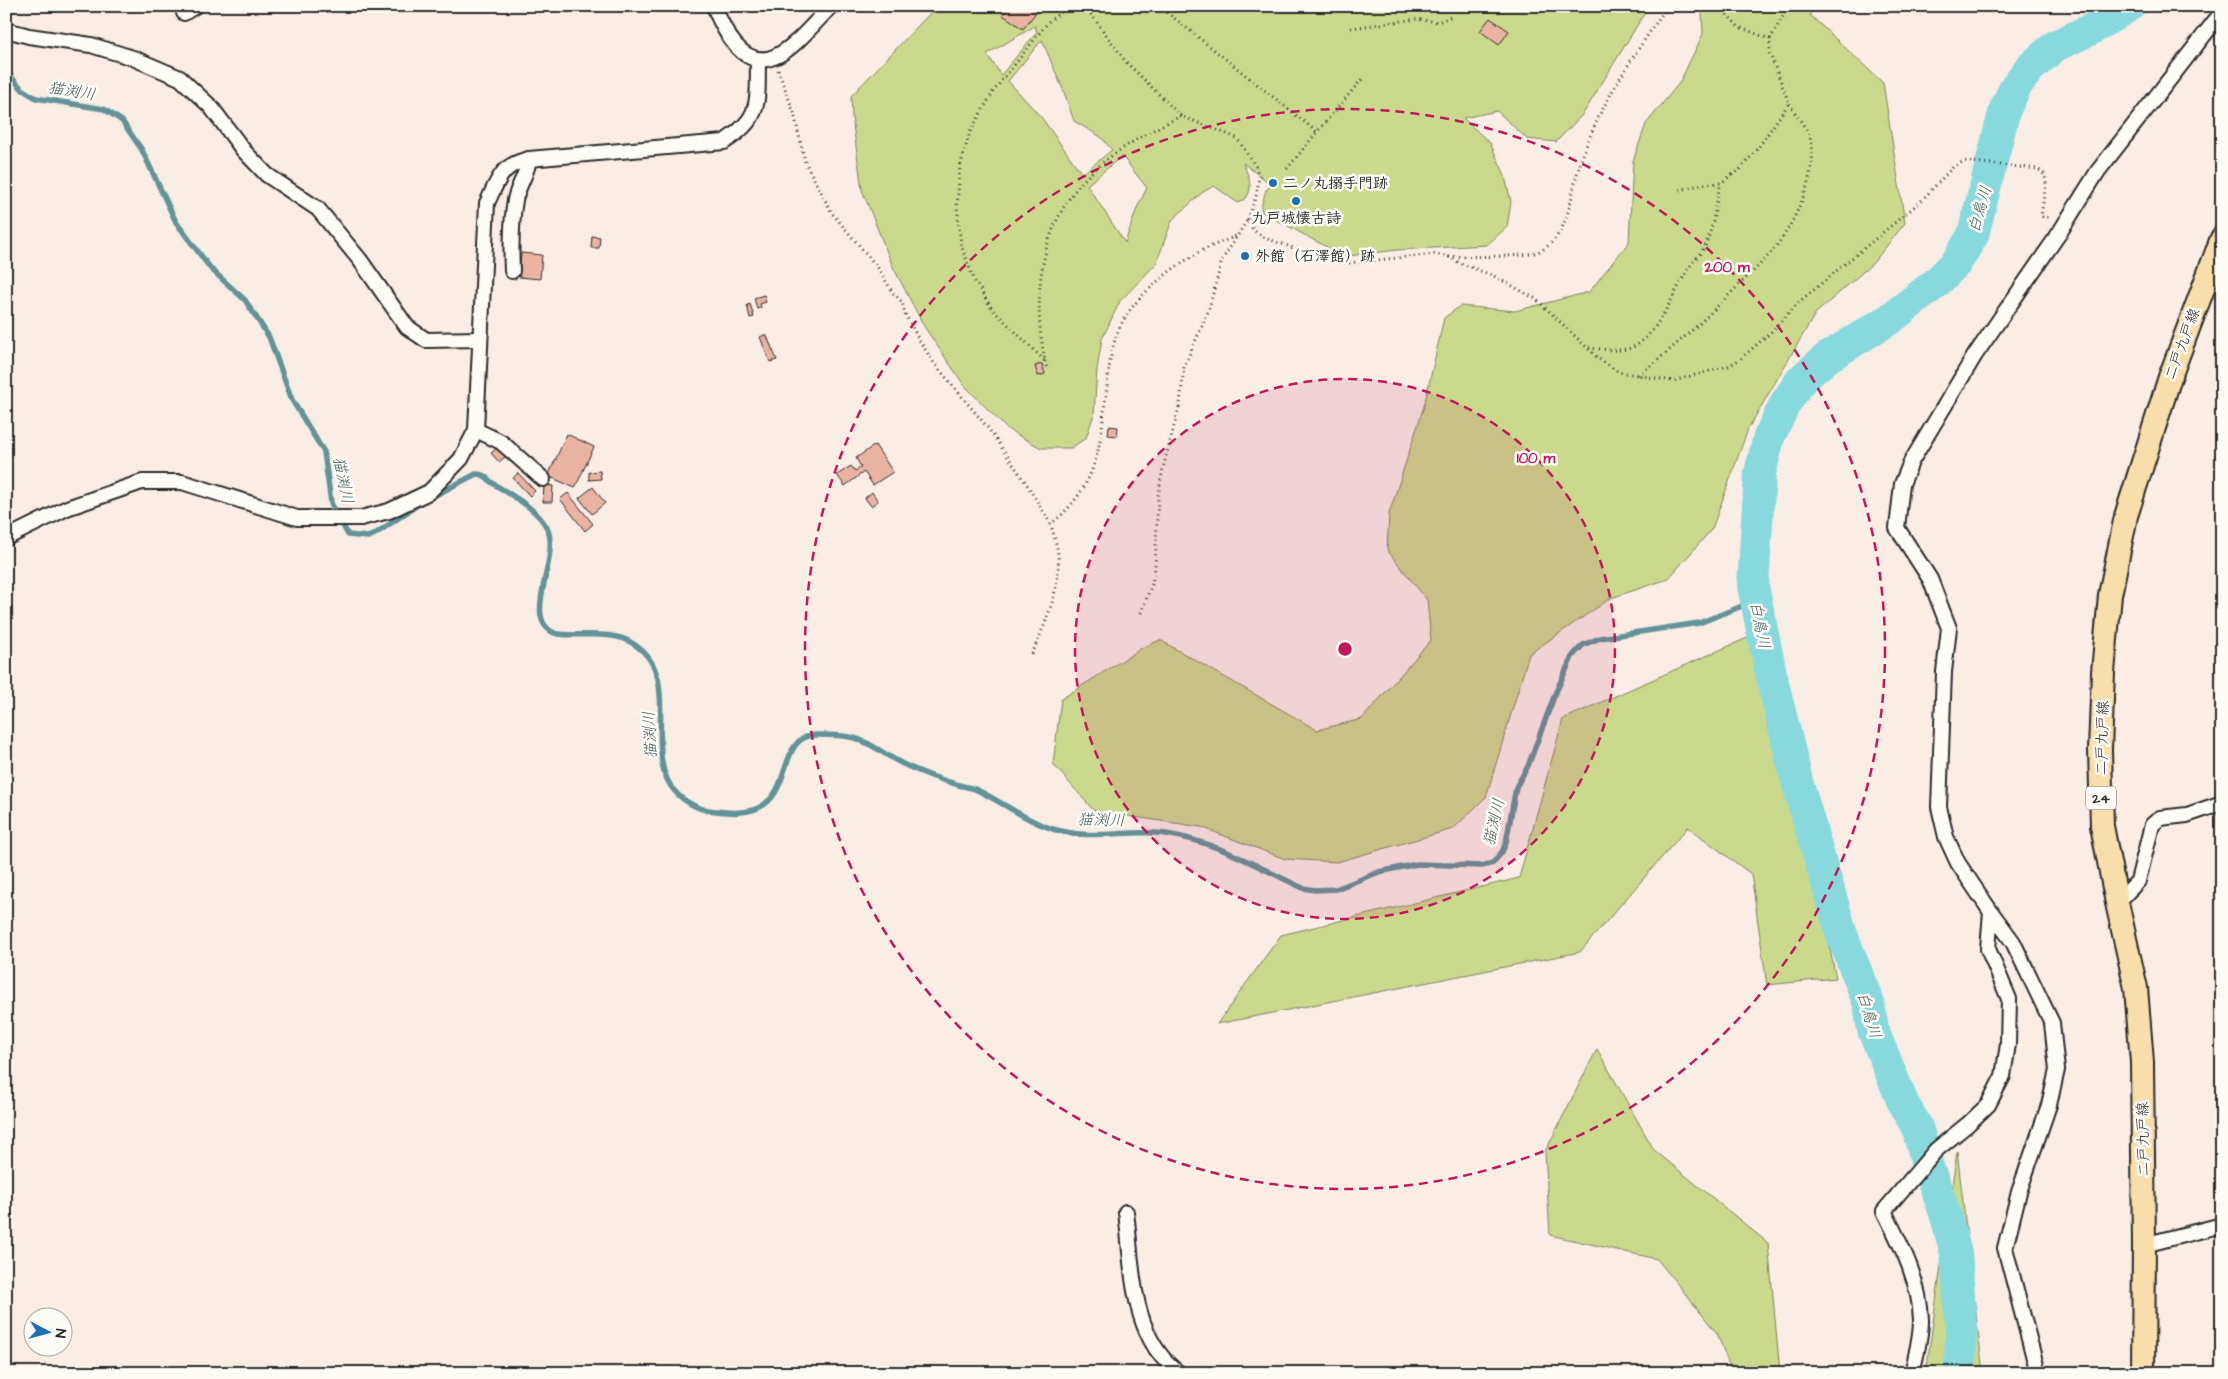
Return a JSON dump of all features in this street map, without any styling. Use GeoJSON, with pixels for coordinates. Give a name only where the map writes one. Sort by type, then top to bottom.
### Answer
{"type":"FeatureCollection","features":[{"type":"Feature","properties":{"kind":"main road","name":"二戸九戸線"},"geometry":{"type":"LineString","coordinates":[[2143,1373],[2142,1062],[2137,997],[2102,826],[2100,750],[2103,672],[2110,595],[2126,516],[2170,376],[2222,238]]}},
{"type":"Feature","properties":{"kind":"street"},"geometry":{"type":"LineString","coordinates":[[714,6],[721,24],[745,56],[758,59],[774,58],[790,46],[831,6]]}},
{"type":"Feature","properties":{"kind":"street"},"geometry":{"type":"LineString","coordinates":[[2038,1373],[2005,1248],[2019,1192],[2051,1096],[2056,1070],[2052,1023],[2013,942],[1958,863],[1946,836],[1939,807],[1944,672],[1949,628],[1930,579],[1897,528],[1902,484],[1911,462],[1974,354],[2053,242],[2098,171],[2222,12]]}},
{"type":"Feature","properties":{"kind":"street"},"geometry":{"type":"LineString","coordinates":[[6,30],[29,36],[92,45],[133,58],[180,78],[210,107],[244,151],[267,175],[318,209],[360,260],[407,327],[426,340],[480,339]]}},
{"type":"Feature","properties":{"kind":"street"},"geometry":{"type":"LineString","coordinates":[[6,538],[68,508],[142,482],[182,482],[297,518],[361,518],[388,511],[429,492],[461,459],[476,430],[488,203],[502,172],[516,162],[529,159],[724,142],[743,130],[756,112],[758,59]]}},
{"type":"Feature","properties":{"kind":"street"},"geometry":{"type":"LineString","coordinates":[[512,271],[511,234],[515,198],[527,172],[529,159]]}},
{"type":"Feature","properties":{"kind":"street"},"geometry":{"type":"LineString","coordinates":[[476,430],[501,442],[543,479]]}},
{"type":"Feature","properties":{"kind":"street"},"geometry":{"type":"LineString","coordinates":[[2117,903],[2138,881],[2152,824],[2160,818],[2187,816],[2222,803]]}},
{"type":"Feature","properties":{"kind":"street"},"geometry":{"type":"LineString","coordinates":[[1912,1373],[1921,1320],[1914,1280],[1902,1246],[1884,1212],[1936,1150],[1988,1105],[2003,1076],[2008,1044],[2009,999],[1988,949],[1991,912]]}},
{"type":"Feature","properties":{"kind":"street"},"geometry":{"type":"LineString","coordinates":[[1126,1212],[1140,1317],[1149,1338],[1169,1365],[1179,1373]]}},
{"type":"Feature","properties":{"kind":"street"},"geometry":{"type":"LineString","coordinates":[[2144,1246],[2222,1225]]}},
{"type":"Feature","properties":{"kind":"path"},"geometry":{"type":"LineString","coordinates":[[1045,361],[992,309],[974,280],[961,244],[957,206],[960,167],[970,132],[993,92],[1049,21],[1069,6]]}},
{"type":"Feature","properties":{"kind":"path"},"geometry":{"type":"LineString","coordinates":[[1085,6],[1126,62],[1181,116],[1237,138],[1250,156],[1259,176],[1257,193],[1248,219],[1222,260],[1208,312],[1184,366],[1180,404],[1163,468],[1158,496],[1155,568],[1152,584],[1141,613]]}},
{"type":"Feature","properties":{"kind":"path"},"geometry":{"type":"LineString","coordinates":[[1159,6],[1318,132]]}},
{"type":"Feature","properties":{"kind":"path"},"geometry":{"type":"LineString","coordinates":[[1248,219],[1253,230],[1266,238],[1328,260],[1348,263],[1435,254],[1449,257],[1499,256],[1539,252],[1559,236],[1569,209],[1579,166],[1588,140],[1620,76],[1662,14],[1671,6]]}},
{"type":"Feature","properties":{"kind":"path"},"geometry":{"type":"LineString","coordinates":[[1719,6],[1739,27],[1770,39]]}},
{"type":"Feature","properties":{"kind":"path"},"geometry":{"type":"LineString","coordinates":[[1638,376],[1692,330],[1739,285],[1778,245],[1796,215],[1812,166],[1813,149],[1810,138],[1789,103],[1770,54],[1770,39],[1789,6]]}},
{"type":"Feature","properties":{"kind":"path"},"geometry":{"type":"LineString","coordinates":[[1351,28],[1417,19],[1438,22],[1450,18]]}},
{"type":"Feature","properties":{"kind":"path"},"geometry":{"type":"LineString","coordinates":[[774,58],[794,113],[805,162],[832,213],[878,268],[893,293],[902,302],[918,340],[934,363],[988,428],[1026,483],[1051,524],[1058,555],[1058,568],[1047,622],[1032,654]]}},
{"type":"Feature","properties":{"kind":"path"},"geometry":{"type":"LineString","coordinates":[[1288,169],[1362,79]]}},
{"type":"Feature","properties":{"kind":"path"},"geometry":{"type":"LineString","coordinates":[[1680,190],[1703,184],[1721,183],[1740,169],[1758,148],[1789,103]]}},
{"type":"Feature","properties":{"kind":"path"},"geometry":{"type":"LineString","coordinates":[[1047,369],[1039,332],[1041,275],[1046,248],[1069,200],[1085,179],[1100,165],[1162,125],[1181,116]]}},
{"type":"Feature","properties":{"kind":"path"},"geometry":{"type":"LineString","coordinates":[[1449,257],[1494,276],[1536,300],[1599,359],[1618,372],[1673,381],[1728,366],[1739,360],[1769,334],[1799,302],[1920,201],[1953,167],[1964,161],[2038,169],[2045,175],[2046,184],[2041,216],[2044,218],[2051,216],[2057,210]]}},
{"type":"Feature","properties":{"kind":"path"},"geometry":{"type":"LineString","coordinates":[[1589,348],[1620,350],[1634,347],[1646,338],[1661,317],[1688,268],[1704,247],[1711,229],[1721,183]]}},
{"type":"Feature","properties":{"kind":"path"},"geometry":{"type":"LineString","coordinates":[[1051,524],[1080,494],[1090,478],[1095,465],[1099,450],[1112,349],[1125,317],[1154,286],[1192,256],[1238,235]]}},
{"type":"Feature","properties":{"kind":"green space"},"geometry":{"type":"Polygon","coordinates":[[[937,6],[1649,6],[1583,114],[1556,142],[1527,139],[1497,111],[1463,118],[1490,143],[1504,173],[1511,202],[1507,227],[1487,245],[1397,250],[1348,256],[1334,251],[1262,212],[1261,207],[1266,190],[1272,185],[1243,163],[1250,184],[1248,195],[1244,199],[1238,203],[1214,186],[1203,192],[1172,220],[1156,264],[1120,301],[1102,339],[1097,369],[1094,414],[1086,438],[1071,448],[1041,448],[1007,429],[964,385],[925,328],[893,267],[862,190],[851,96],[937,6]],[[1035,26],[987,54],[1001,75],[1037,32],[1035,26]],[[1042,40],[1008,81],[1041,117],[1082,174],[1112,150],[1101,137],[1074,121],[1042,40]],[[1122,156],[1087,185],[1125,243],[1137,208],[1147,188],[1122,156]]]}},
{"type":"Feature","properties":{"kind":"green space"},"geometry":{"type":"Polygon","coordinates":[[[1698,6],[1815,6],[1810,15],[1883,83],[1905,223],[1873,263],[1815,314],[1748,429],[1712,529],[1668,579],[1611,598],[1529,654],[1486,797],[1453,829],[1337,862],[1285,859],[1201,827],[1094,811],[1053,764],[1061,699],[1142,648],[1160,640],[1317,730],[1362,719],[1431,640],[1427,600],[1387,550],[1389,514],[1424,406],[1444,318],[1460,306],[1515,311],[1589,292],[1629,242],[1633,161],[1646,124],[1680,82],[1703,34],[1702,11],[1698,6]]]}},
{"type":"Feature","properties":{"kind":"green space"},"geometry":{"type":"Polygon","coordinates":[[[1763,631],[1836,978],[1767,985],[1751,874],[1688,827],[1580,952],[1217,1024],[1281,935],[1519,878],[1563,719],[1763,631]]]}},
{"type":"Feature","properties":{"kind":"green space"},"geometry":{"type":"Polygon","coordinates":[[[1597,1049],[1654,1150],[1768,1243],[1780,1373],[1732,1373],[1717,1333],[1657,1259],[1550,1235],[1545,1152],[1597,1049]]]}},
{"type":"Feature","properties":{"kind":"green space"},"geometry":{"type":"Polygon","coordinates":[[[1957,1151],[1983,1373],[1926,1373],[1957,1151]]]}},
{"type":"Feature","properties":{"kind":"building"},"geometry":{"type":"Polygon","coordinates":[[[1009,6],[1030,6],[1037,11],[1023,29],[1003,15],[1009,6]]]}},
{"type":"Feature","properties":{"kind":"building"},"geometry":{"type":"Polygon","coordinates":[[[1490,18],[1509,31],[1499,45],[1480,31],[1490,18]]]}},
{"type":"Feature","properties":{"kind":"building"},"geometry":{"type":"Polygon","coordinates":[[[592,236],[600,237],[599,248],[591,248],[592,236]]]}},
{"type":"Feature","properties":{"kind":"building"},"geometry":{"type":"Polygon","coordinates":[[[521,253],[542,255],[540,279],[519,277],[521,253]]]}},
{"type":"Feature","properties":{"kind":"building"},"geometry":{"type":"Polygon","coordinates":[[[764,295],[766,302],[760,304],[761,308],[757,309],[754,298],[764,295]]]}},
{"type":"Feature","properties":{"kind":"building"},"geometry":{"type":"Polygon","coordinates":[[[750,304],[754,317],[750,318],[747,305],[750,304]]]}},
{"type":"Feature","properties":{"kind":"building"},"geometry":{"type":"Polygon","coordinates":[[[766,334],[777,360],[770,362],[760,337],[766,334]]]}},
{"type":"Feature","properties":{"kind":"building"},"geometry":{"type":"Polygon","coordinates":[[[1042,364],[1045,374],[1038,376],[1035,366],[1042,364]]]}},
{"type":"Feature","properties":{"kind":"building"},"geometry":{"type":"Polygon","coordinates":[[[1109,426],[1118,427],[1117,436],[1108,435],[1109,426]]]}},
{"type":"Feature","properties":{"kind":"building"},"geometry":{"type":"Polygon","coordinates":[[[567,434],[594,447],[575,488],[548,476],[567,434]]]}},
{"type":"Feature","properties":{"kind":"building"},"geometry":{"type":"Polygon","coordinates":[[[875,445],[893,472],[873,485],[864,472],[845,486],[837,475],[851,466],[855,471],[861,467],[856,458],[875,445]]]}},
{"type":"Feature","properties":{"kind":"building"},"geometry":{"type":"Polygon","coordinates":[[[497,448],[505,457],[499,462],[491,453],[497,448]]]}},
{"type":"Feature","properties":{"kind":"building"},"geometry":{"type":"Polygon","coordinates":[[[600,471],[601,479],[589,480],[589,472],[600,471]]]}},
{"type":"Feature","properties":{"kind":"building"},"geometry":{"type":"Polygon","coordinates":[[[518,473],[535,491],[530,496],[513,478],[518,473]]]}},
{"type":"Feature","properties":{"kind":"building"},"geometry":{"type":"Polygon","coordinates":[[[544,485],[553,486],[552,502],[543,502],[544,485]]]}},
{"type":"Feature","properties":{"kind":"building"},"geometry":{"type":"Polygon","coordinates":[[[593,487],[605,503],[592,514],[579,498],[593,487]]]}},
{"type":"Feature","properties":{"kind":"building"},"geometry":{"type":"Polygon","coordinates":[[[872,492],[878,501],[871,506],[865,498],[872,492]]]}},
{"type":"Feature","properties":{"kind":"building"},"geometry":{"type":"Polygon","coordinates":[[[568,493],[593,524],[585,531],[560,499],[568,493]]]}},
{"type":"Feature","properties":{"kind":"waterway","name":"白鳥川"},"geometry":{"type":"LineString","coordinates":[[1960,1373],[1961,1327],[1956,1253],[1917,1127],[1904,1105],[1873,1030],[1869,1004],[1842,935],[1797,781],[1773,683],[1753,586],[1760,473],[1769,437],[1786,402],[1802,379],[1828,357],[1890,319],[1935,284],[1956,263],[1973,235],[2005,109],[2016,86],[2029,69],[2055,46],[2092,29],[2129,6]]}},
{"type":"Feature","properties":{"kind":"waterway","name":"猫渕川"},"geometry":{"type":"LineString","coordinates":[[6,71],[23,90],[36,98],[104,109],[122,121],[142,150],[176,222],[211,269],[245,300],[269,337],[292,400],[324,452],[331,503],[348,535],[368,537],[375,534],[422,502]]}},
{"type":"Feature","properties":{"kind":"waterway","name":"猫渕川"},"geometry":{"type":"LineString","coordinates":[[430,498],[476,474],[485,476],[537,514],[547,528],[550,541],[541,603],[541,616],[546,627],[557,634],[605,635],[624,639],[632,643],[649,658],[658,677],[661,699],[660,744],[663,766],[670,785],[686,801],[696,807],[727,812],[751,811],[766,803],[776,791],[793,748],[802,739],[817,735],[846,736],[864,742],[898,762],[918,771],[979,791],[1043,826],[1081,834],[1152,833],[1185,838],[1220,849],[1303,888],[1315,890],[1336,889],[1379,872],[1417,864],[1482,866],[1493,863],[1502,852],[1506,843],[1516,787],[1528,766],[1555,694],[1572,657],[1577,651],[1583,645],[1600,638],[1699,623],[1755,601]]}},
{"type":"Feature","properties":{"kind":"place","name":"二ノ丸搦手門跡"},"geometry":{"type":"Point","coordinates":[1273,183]}},
{"type":"Feature","properties":{"kind":"place","name":"九戸城懐古詩"},"geometry":{"type":"Point","coordinates":[1296,201]}},
{"type":"Feature","properties":{"kind":"place","name":"外館（石澤館）跡"},"geometry":{"type":"Point","coordinates":[1245,256]}}]}
